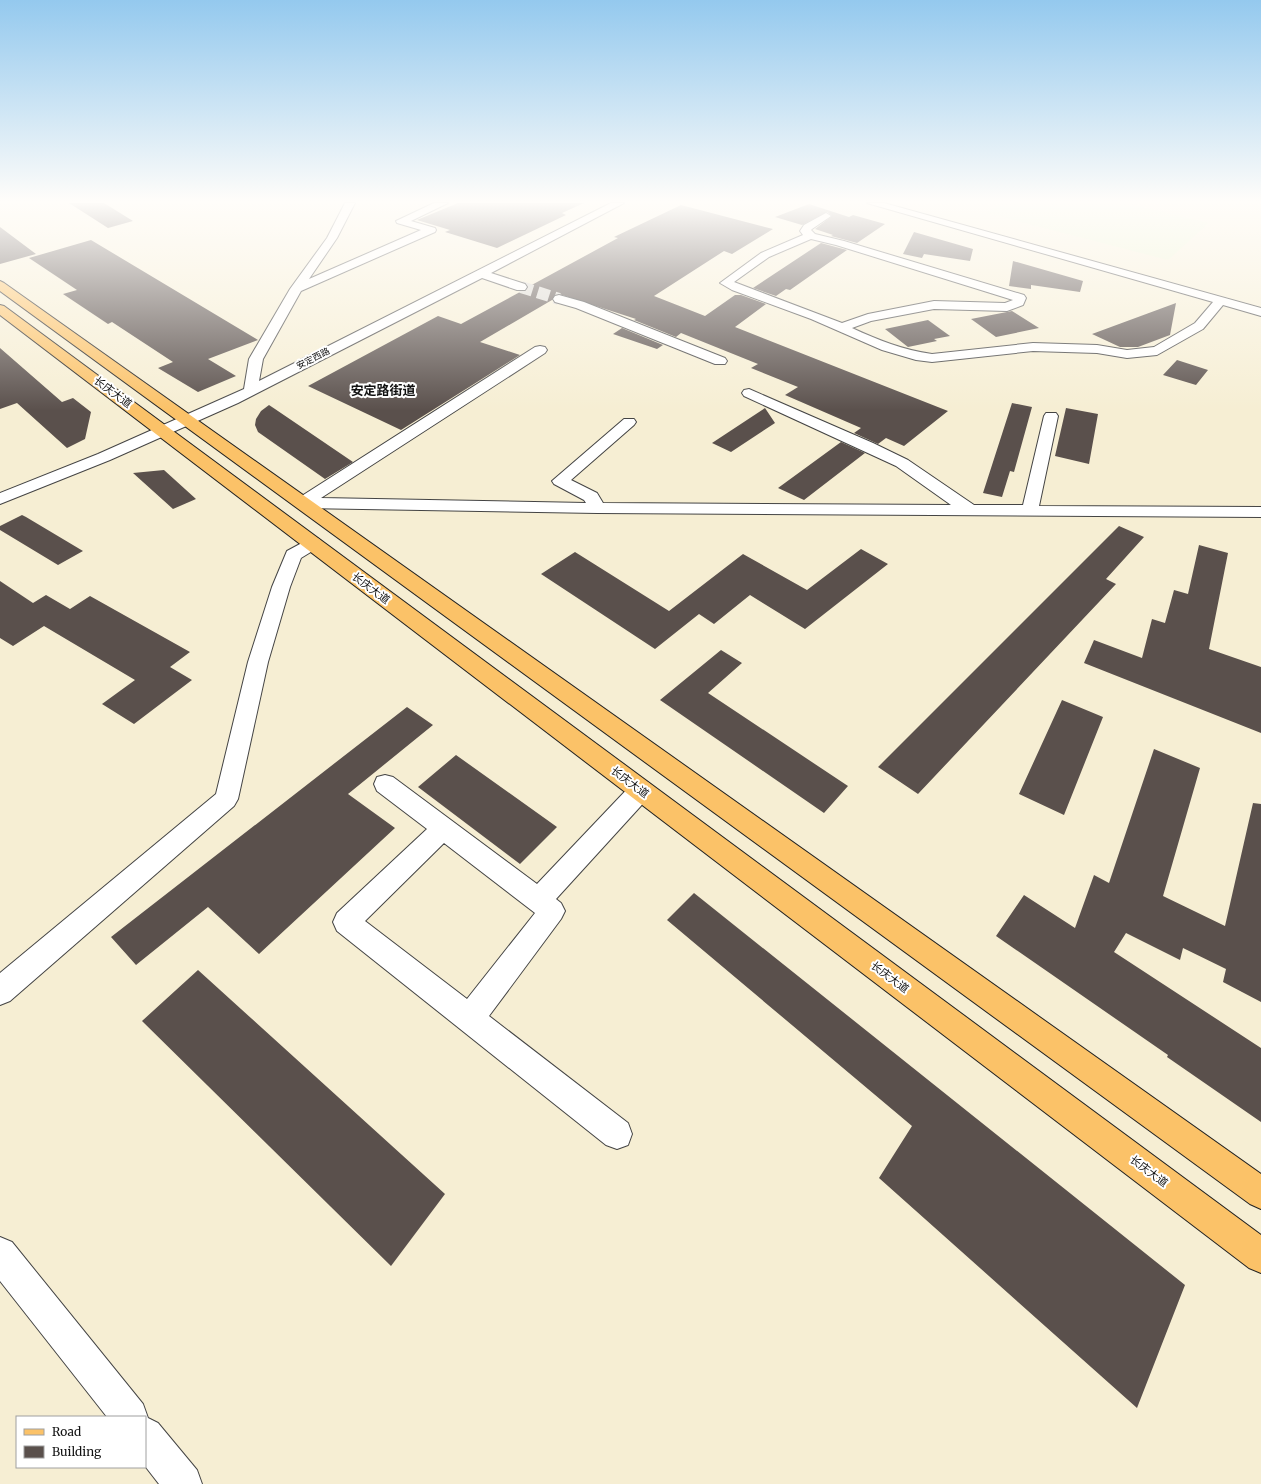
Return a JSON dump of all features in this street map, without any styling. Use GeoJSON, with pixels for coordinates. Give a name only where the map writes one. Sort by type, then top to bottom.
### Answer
{"type":"FeatureCollection","features":[{"type":"Feature","properties":{"kind":"main road","name":"长庆大道"},"geometry":{"type":"LineString","coordinates":[[0,285],[1261,1194]]}},
{"type":"Feature","properties":{"kind":"main road","name":"长庆大道"},"geometry":{"type":"LineString","coordinates":[[0,308],[1261,1256]]}},
{"type":"Feature","properties":{"kind":"street"},"geometry":{"type":"LineString","coordinates":[[252,386],[256,359],[296,289],[308,272]]}},
{"type":"Feature","properties":{"kind":"street"},"geometry":{"type":"LineString","coordinates":[[296,289],[334,272]]}},
{"type":"Feature","properties":{"kind":"street","name":"安定西路"},"geometry":{"type":"LineString","coordinates":[[252,386],[474,272]]}},
{"type":"Feature","properties":{"kind":"street"},"geometry":{"type":"LineString","coordinates":[[740,272],[726,282],[842,327],[887,349],[916,357],[932,358],[1033,346],[1077,347],[1127,354],[1142,354],[1157,351],[1199,326],[1220,300]]}},
{"type":"Feature","properties":{"kind":"street"},"geometry":{"type":"LineString","coordinates":[[842,327],[868,318],[934,305],[1007,307],[1019,302],[1020,298],[937,272]]}},
{"type":"Feature","properties":{"kind":"street"},"geometry":{"type":"LineString","coordinates":[[1120,272],[1261,312]]}},
{"type":"Feature","properties":{"kind":"street"},"geometry":{"type":"LineString","coordinates":[[1136,272],[1261,307]]}},
{"type":"Feature","properties":{"kind":"street"},"geometry":{"type":"LineString","coordinates":[[480,273],[521,286]]}},
{"type":"Feature","properties":{"kind":"street","name":"安定西路"},"geometry":{"type":"LineString","coordinates":[[1,497],[185,418],[480,273]]}},
{"type":"Feature","properties":{"kind":"street"},"geometry":{"type":"LineString","coordinates":[[559,299],[580,305],[720,361]]}},
{"type":"Feature","properties":{"kind":"street"},"geometry":{"type":"LineString","coordinates":[[303,503],[540,350]]}},
{"type":"Feature","properties":{"kind":"street"},"geometry":{"type":"LineString","coordinates":[[749,393],[868,446],[902,463],[968,510]]}},
{"type":"Feature","properties":{"kind":"street"},"geometry":{"type":"LineString","coordinates":[[1030,510],[1051,416]]}},
{"type":"Feature","properties":{"kind":"street"},"geometry":{"type":"LineString","coordinates":[[597,508],[591,497],[560,481],[629,422]]}},
{"type":"Feature","properties":{"kind":"street"},"geometry":{"type":"LineString","coordinates":[[303,503],[597,508],[1261,512]]}},
{"type":"Feature","properties":{"kind":"street"},"geometry":{"type":"LineString","coordinates":[[0,992],[226,799],[258,662],[281,587],[292,556],[313,544]]}},
{"type":"Feature","properties":{"kind":"street"},"geometry":{"type":"LineString","coordinates":[[385,784],[552,911],[470,1019]]}},
{"type":"Feature","properties":{"kind":"street"},"geometry":{"type":"LineString","coordinates":[[539,900],[642,790]]}},
{"type":"Feature","properties":{"kind":"street"},"geometry":{"type":"LineString","coordinates":[[444,828],[346,922],[617,1134]]}},
{"type":"Feature","properties":{"kind":"street"},"geometry":{"type":"LineString","coordinates":[[0,1254],[129,1416]]}},
{"type":"Feature","properties":{"kind":"street"},"geometry":{"type":"LineString","coordinates":[[146,1437],[183,1484]]}},
{"type":"Feature","properties":{"kind":"shaded area"},"geometry":{"type":"Polygon","coordinates":[[[0,272],[1261,272],[1261,1484],[0,1484],[0,272]]]}},
{"type":"Feature","properties":{"kind":"building"},"geometry":{"type":"Polygon","coordinates":[[[50,272],[145,272],[258,340],[208,359],[236,376],[198,392],[158,368],[173,362],[112,322],[108,324],[63,294],[77,290],[50,272]]]}},
{"type":"Feature","properties":{"kind":"building"},"geometry":{"type":"Polygon","coordinates":[[[555,272],[691,272],[654,296],[705,316],[735,295],[741,295],[766,304],[735,327],[948,411],[904,446],[886,438],[878,444],[854,433],[861,428],[785,395],[798,387],[751,368],[758,364],[681,333],[676,337],[634,320],[636,319],[559,294],[555,295],[552,300],[480,342],[520,355],[401,430],[308,386],[438,316],[461,324],[520,292],[526,291],[528,287],[555,272]]]}},
{"type":"Feature","properties":{"kind":"building"},"geometry":{"type":"Polygon","coordinates":[[[777,272],[815,272],[790,290],[786,289],[776,296],[753,288],[777,272]]]}},
{"type":"Feature","properties":{"kind":"building"},"geometry":{"type":"Polygon","coordinates":[[[1011,272],[1052,272],[1083,281],[1080,292],[1031,285],[1031,289],[1009,286],[1011,272]]]}},
{"type":"Feature","properties":{"kind":"building"},"geometry":{"type":"Polygon","coordinates":[[[1176,303],[1170,335],[1138,347],[1120,347],[1092,334],[1176,303]]]}},
{"type":"Feature","properties":{"kind":"building"},"geometry":{"type":"Polygon","coordinates":[[[1012,311],[1039,328],[996,337],[971,319],[1012,311]]]}},
{"type":"Feature","properties":{"kind":"building"},"geometry":{"type":"Polygon","coordinates":[[[928,320],[950,336],[934,339],[937,341],[908,347],[885,329],[928,320]]]}},
{"type":"Feature","properties":{"kind":"building"},"geometry":{"type":"Polygon","coordinates":[[[622,328],[663,345],[657,349],[613,334],[622,328]]]}},
{"type":"Feature","properties":{"kind":"building"},"geometry":{"type":"Polygon","coordinates":[[[0,348],[62,402],[73,398],[91,412],[85,439],[67,448],[17,403],[0,409],[0,348]]]}},
{"type":"Feature","properties":{"kind":"building"},"geometry":{"type":"Polygon","coordinates":[[[1177,360],[1208,370],[1196,385],[1163,375],[1177,360]]]}},
{"type":"Feature","properties":{"kind":"building"},"geometry":{"type":"Polygon","coordinates":[[[1012,403],[1032,407],[1014,472],[1010,471],[1002,497],[983,493],[1012,403]]]}},
{"type":"Feature","properties":{"kind":"building"},"geometry":{"type":"Polygon","coordinates":[[[269,405],[353,462],[325,479],[258,432],[255,425],[256,419],[261,411],[269,405]]]}},
{"type":"Feature","properties":{"kind":"building"},"geometry":{"type":"Polygon","coordinates":[[[765,408],[775,423],[731,452],[712,443],[765,408]]]}},
{"type":"Feature","properties":{"kind":"building"},"geometry":{"type":"Polygon","coordinates":[[[1066,408],[1098,414],[1089,464],[1055,456],[1066,408]]]}},
{"type":"Feature","properties":{"kind":"building"},"geometry":{"type":"Polygon","coordinates":[[[841,442],[865,453],[804,500],[778,488],[841,442]]]}},
{"type":"Feature","properties":{"kind":"building"},"geometry":{"type":"Polygon","coordinates":[[[164,470],[196,499],[173,509],[133,473],[164,470]]]}},
{"type":"Feature","properties":{"kind":"building"},"geometry":{"type":"Polygon","coordinates":[[[22,515],[83,551],[58,565],[0,530],[0,526],[22,515]]]}},
{"type":"Feature","properties":{"kind":"building"},"geometry":{"type":"Polygon","coordinates":[[[1119,526],[1144,537],[1106,579],[1116,584],[918,794],[878,767],[1119,526]]]}},
{"type":"Feature","properties":{"kind":"building"},"geometry":{"type":"Polygon","coordinates":[[[1199,545],[1228,553],[1209,649],[1261,667],[1261,733],[1084,663],[1094,640],[1142,658],[1152,619],[1165,623],[1174,590],[1188,594],[1199,545]]]}},
{"type":"Feature","properties":{"kind":"building"},"geometry":{"type":"Polygon","coordinates":[[[861,549],[888,564],[805,629],[750,595],[714,624],[699,614],[655,649],[541,574],[575,552],[669,611],[743,554],[807,590],[861,549]]]}},
{"type":"Feature","properties":{"kind":"building"},"geometry":{"type":"Polygon","coordinates":[[[0,581],[33,603],[46,595],[70,609],[90,596],[190,652],[170,667],[192,680],[134,724],[102,704],[135,680],[44,626],[13,646],[0,638],[0,581]]]}},
{"type":"Feature","properties":{"kind":"building"},"geometry":{"type":"Polygon","coordinates":[[[721,650],[742,663],[708,693],[848,786],[824,813],[660,700],[721,650]]]}},
{"type":"Feature","properties":{"kind":"building"},"geometry":{"type":"Polygon","coordinates":[[[1062,700],[1103,717],[1064,815],[1019,794],[1062,700]]]}},
{"type":"Feature","properties":{"kind":"building"},"geometry":{"type":"Polygon","coordinates":[[[407,707],[433,725],[348,794],[395,828],[259,954],[208,907],[136,965],[111,937],[407,707]]]}},
{"type":"Feature","properties":{"kind":"building"},"geometry":{"type":"Polygon","coordinates":[[[1154,749],[1200,768],[1163,896],[1225,926],[1253,803],[1261,804],[1261,1002],[1223,982],[1226,969],[1183,948],[1180,960],[1126,933],[1114,952],[1261,1048],[1261,1122],[1167,1057],[1168,1055],[996,936],[1024,895],[1075,928],[1094,875],[1109,883],[1154,749]]]}},
{"type":"Feature","properties":{"kind":"building"},"geometry":{"type":"Polygon","coordinates":[[[456,755],[557,827],[520,864],[418,787],[456,755]]]}},
{"type":"Feature","properties":{"kind":"building"},"geometry":{"type":"Polygon","coordinates":[[[694,893],[1185,1285],[1137,1408],[879,1178],[912,1126],[667,920],[694,893]]]}},
{"type":"Feature","properties":{"kind":"building"},"geometry":{"type":"Polygon","coordinates":[[[198,970],[445,1194],[391,1266],[142,1021],[198,970]]]}},
{"type":"Feature","properties":{"kind":"tunnel"},"geometry":{"type":"LineString","coordinates":[[521,287],[559,299]]}},
{"type":"Feature","properties":{"kind":"district","name":"安定路街道"},"geometry":{"type":"Point","coordinates":[383,390]}}]}
